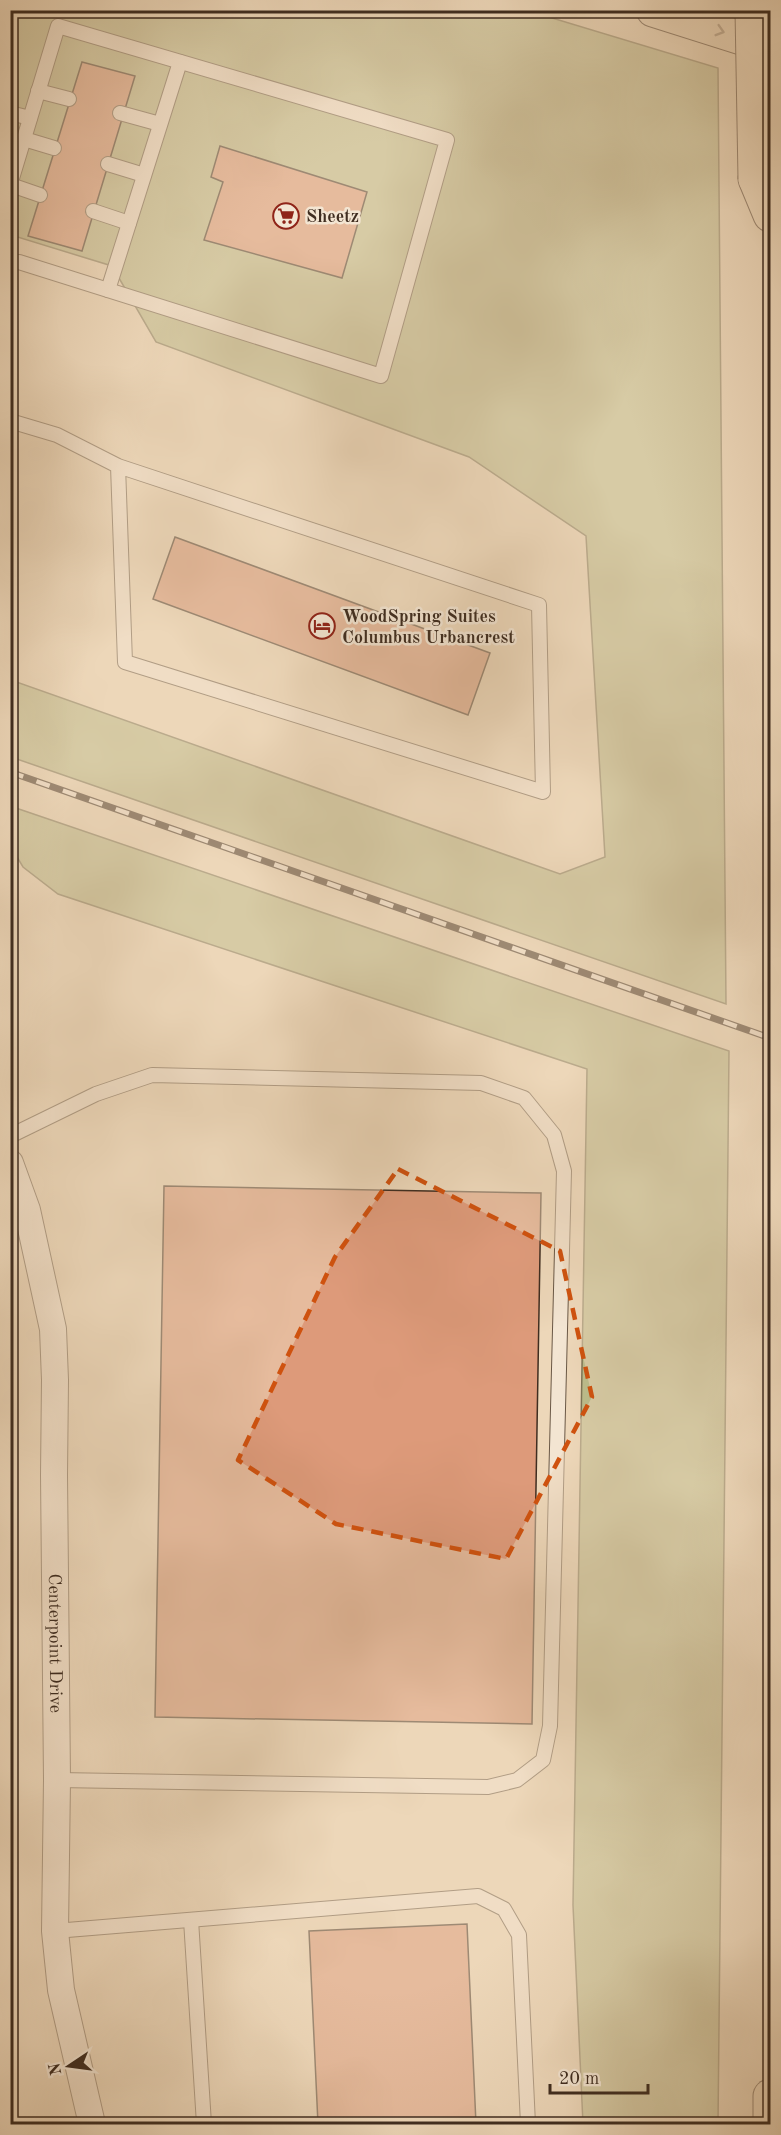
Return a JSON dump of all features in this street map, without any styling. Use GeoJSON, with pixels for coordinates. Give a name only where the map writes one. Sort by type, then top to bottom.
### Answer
{"type":"FeatureCollection","features":[{"type":"Feature","properties":{"kind":"main road"},"geometry":{"type":"LineString","coordinates":[[653,10],[771,47]]}},
{"type":"Feature","properties":{"kind":"main road"},"geometry":{"type":"LineString","coordinates":[[752,10],[755,179],[771,215]]}},
{"type":"Feature","properties":{"kind":"main road"},"geometry":{"type":"LineString","coordinates":[[770,2124],[771,2096]]}},
{"type":"Feature","properties":{"kind":"street","name":"Centerpoint Drive"},"geometry":{"type":"LineString","coordinates":[[10,1163],[27,1210],[53,1329],[57,1780],[55,1931],[61,1990],[92,2124]]}},
{"type":"Feature","properties":{"kind":"lane"},"geometry":{"type":"LineString","coordinates":[[10,262],[20,262],[381,376],[447,140],[58,26],[10,185],[40,195]]}},
{"type":"Feature","properties":{"kind":"lane"},"geometry":{"type":"LineString","coordinates":[[108,290],[180,62]]}},
{"type":"Feature","properties":{"kind":"lane"},"geometry":{"type":"LineString","coordinates":[[38,92],[69,99]]}},
{"type":"Feature","properties":{"kind":"lane"},"geometry":{"type":"LineString","coordinates":[[10,113],[30,118]]}},
{"type":"Feature","properties":{"kind":"lane"},"geometry":{"type":"LineString","coordinates":[[120,113],[160,124]]}},
{"type":"Feature","properties":{"kind":"lane"},"geometry":{"type":"LineString","coordinates":[[24,139],[54,148]]}},
{"type":"Feature","properties":{"kind":"lane"},"geometry":{"type":"LineString","coordinates":[[108,164],[144,175]]}},
{"type":"Feature","properties":{"kind":"lane"},"geometry":{"type":"LineString","coordinates":[[93,211],[129,223]]}},
{"type":"Feature","properties":{"kind":"lane"},"geometry":{"type":"LineString","coordinates":[[10,421],[57,435],[118,466],[539,605],[543,792],[125,662],[118,466]]}},
{"type":"Feature","properties":{"kind":"lane"},"geometry":{"type":"LineString","coordinates":[[10,1136],[96,1094],[152,1075],[481,1083],[524,1098],[554,1135],[564,1171],[550,1726],[543,1760],[517,1780],[488,1787],[57,1780]]}},
{"type":"Feature","properties":{"kind":"lane"},"geometry":{"type":"LineString","coordinates":[[55,1931],[478,1896],[504,1909],[519,1935],[528,2124]]}},
{"type":"Feature","properties":{"kind":"lane"},"geometry":{"type":"LineString","coordinates":[[191,1920],[204,2124]]}},
{"type":"Feature","properties":{"kind":"highlighted area"},"geometry":{"type":"Polygon","coordinates":[[[398,1169],[560,1251],[592,1397],[506,1559],[336,1524],[238,1460],[335,1257],[398,1169]]]}},
{"type":"Feature","properties":{"kind":"green space"},"geometry":{"type":"Polygon","coordinates":[[[11,11],[529,11],[718,68],[726,1004],[11,757],[11,680],[560,874],[605,857],[586,536],[469,457],[156,342],[112,266],[11,235],[11,11]]]}},
{"type":"Feature","properties":{"kind":"green space"},"geometry":{"type":"Polygon","coordinates":[[[10,806],[729,1051],[718,2124],[583,2124],[573,1905],[587,1069],[58,894],[23,867],[11,847],[10,806]]]}},
{"type":"Feature","properties":{"kind":"building"},"geometry":{"type":"Polygon","coordinates":[[[82,62],[135,76],[82,251],[28,236],[82,62]]]}},
{"type":"Feature","properties":{"kind":"building","name":"Sheetz"},"geometry":{"type":"Polygon","coordinates":[[[220,146],[367,192],[342,278],[204,240],[223,182],[211,177],[220,146]]]}},
{"type":"Feature","properties":{"kind":"building","name":"WoodSpring Suites Columbus Urbancrest"},"geometry":{"type":"Polygon","coordinates":[[[175,537],[490,653],[468,715],[153,599],[175,537]]]}},
{"type":"Feature","properties":{"kind":"building"},"geometry":{"type":"Polygon","coordinates":[[[164,1186],[541,1193],[532,1724],[155,1717],[164,1186]]]}},
{"type":"Feature","properties":{"kind":"building"},"geometry":{"type":"Polygon","coordinates":[[[467,1924],[476,2124],[318,2124],[309,1931],[467,1924]]]}},
{"type":"Feature","properties":{"kind":"railway"},"geometry":{"type":"LineString","coordinates":[[10,772],[770,1038]]}},
{"type":"Feature","properties":{"kind":"place","name":"Sheetz"},"geometry":{"type":"Point","coordinates":[286,216]}},
{"type":"Feature","properties":{"kind":"place","name":"WoodSpring Suites Columbus Urbancrest"},"geometry":{"type":"Point","coordinates":[322,626]}}]}
